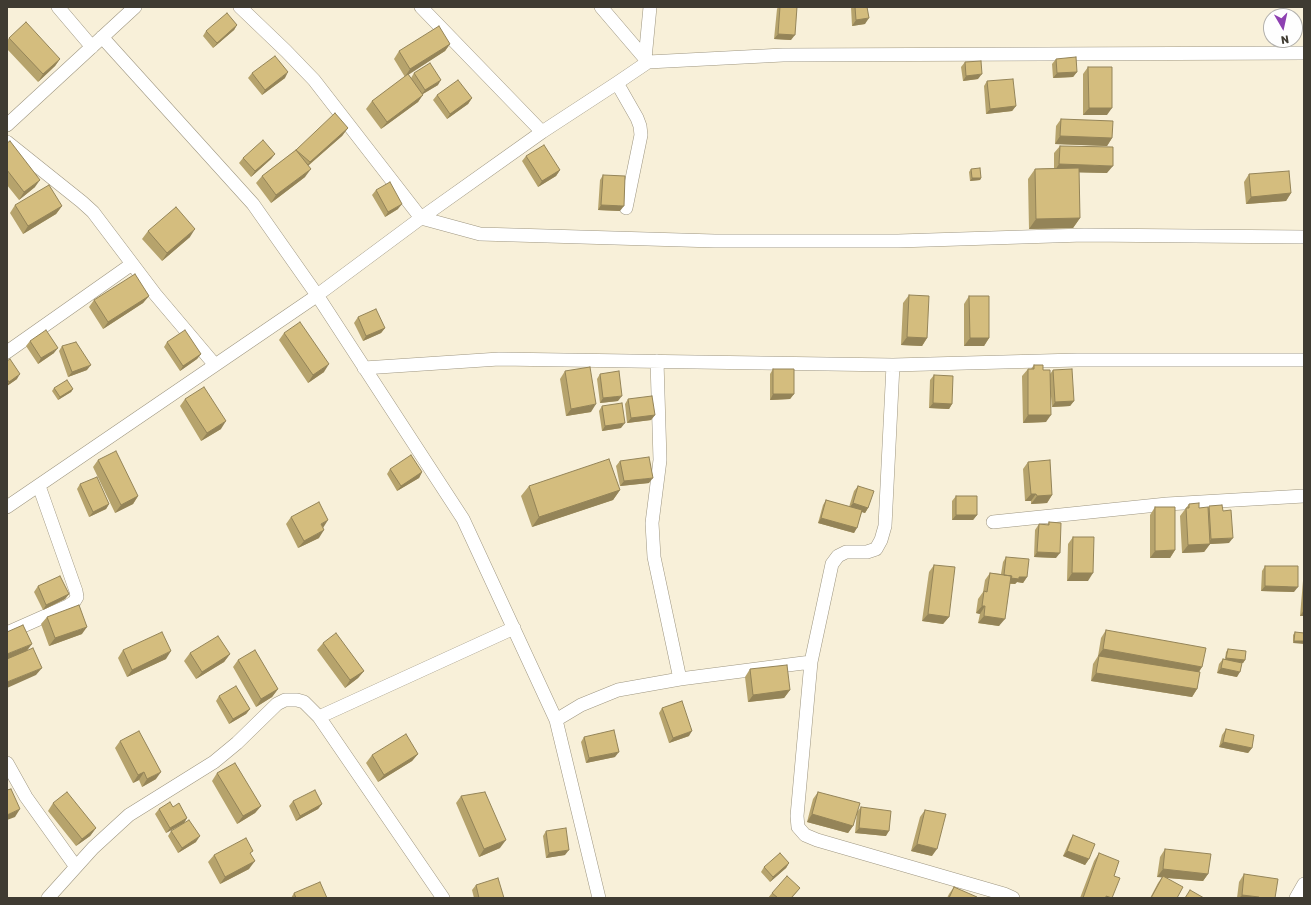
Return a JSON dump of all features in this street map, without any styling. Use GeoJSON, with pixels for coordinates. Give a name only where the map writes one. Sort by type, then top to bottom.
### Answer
{"type":"FeatureCollection","features":[{"type":"Feature","properties":{"kind":"street"},"geometry":{"type":"LineString","coordinates":[[58,7],[92,47]]}},
{"type":"Feature","properties":{"kind":"street"},"geometry":{"type":"LineString","coordinates":[[7,124],[135,7]]}},
{"type":"Feature","properties":{"kind":"street"},"geometry":{"type":"LineString","coordinates":[[240,7],[314,80],[421,218],[480,234],[715,241],[898,241],[1084,235],[1304,237]]}},
{"type":"Feature","properties":{"kind":"street"},"geometry":{"type":"LineString","coordinates":[[421,7],[542,132]]}},
{"type":"Feature","properties":{"kind":"street"},"geometry":{"type":"LineString","coordinates":[[601,7],[647,60]]}},
{"type":"Feature","properties":{"kind":"street"},"geometry":{"type":"LineString","coordinates":[[647,60],[650,7]]}},
{"type":"Feature","properties":{"kind":"street"},"geometry":{"type":"LineString","coordinates":[[102,37],[252,204],[317,294],[463,519],[556,720],[599,898]]}},
{"type":"Feature","properties":{"kind":"street"},"geometry":{"type":"LineString","coordinates":[[7,508],[317,294],[542,132],[618,84],[647,60],[783,55],[1304,53]]}},
{"type":"Feature","properties":{"kind":"street"},"geometry":{"type":"LineString","coordinates":[[618,84],[637,118],[641,135],[626,208]]}},
{"type":"Feature","properties":{"kind":"street"},"geometry":{"type":"LineString","coordinates":[[7,142],[93,212],[155,294],[215,365]]}},
{"type":"Feature","properties":{"kind":"street"},"geometry":{"type":"LineString","coordinates":[[7,352],[132,264]]}},
{"type":"Feature","properties":{"kind":"street"},"geometry":{"type":"LineString","coordinates":[[364,368],[499,359],[893,365],[1077,360],[1304,360]]}},
{"type":"Feature","properties":{"kind":"street"},"geometry":{"type":"LineString","coordinates":[[657,361],[660,460],[652,523],[654,557],[680,679]]}},
{"type":"Feature","properties":{"kind":"street"},"geometry":{"type":"LineString","coordinates":[[893,365],[884,526],[881,540],[876,549],[867,552],[846,552],[838,556],[832,564],[811,662],[797,816],[798,827],[805,835],[817,840],[1013,898]]}},
{"type":"Feature","properties":{"kind":"street"},"geometry":{"type":"LineString","coordinates":[[7,633],[68,606],[74,602],[77,597],[39,486]]}},
{"type":"Feature","properties":{"kind":"street"},"geometry":{"type":"LineString","coordinates":[[993,522],[1167,504],[1304,496]]}},
{"type":"Feature","properties":{"kind":"street"},"geometry":{"type":"LineString","coordinates":[[319,717],[514,628]]}},
{"type":"Feature","properties":{"kind":"street"},"geometry":{"type":"LineString","coordinates":[[556,720],[581,705],[618,690],[680,679],[811,662]]}},
{"type":"Feature","properties":{"kind":"street"},"geometry":{"type":"LineString","coordinates":[[48,898],[93,848],[129,815],[214,762],[237,743],[277,704],[285,700],[297,700],[304,702],[319,717],[442,898]]}},
{"type":"Feature","properties":{"kind":"street"},"geometry":{"type":"LineString","coordinates":[[7,763],[26,797],[76,868]]}},
{"type":"Feature","properties":{"kind":"street"},"geometry":{"type":"LineString","coordinates":[[1296,898],[1304,884]]}},
{"type":"Feature","properties":{"kind":"building"},"geometry":{"type":"Polygon","coordinates":[[[780,7],[797,7],[795,35],[778,34],[780,7]]]}},
{"type":"Feature","properties":{"kind":"building"},"geometry":{"type":"Polygon","coordinates":[[[855,7],[867,7],[869,18],[856,20],[855,7]]]}},
{"type":"Feature","properties":{"kind":"building"},"geometry":{"type":"Polygon","coordinates":[[[227,13],[237,25],[217,43],[206,31],[227,13]]]}},
{"type":"Feature","properties":{"kind":"building"},"geometry":{"type":"Polygon","coordinates":[[[26,22],[60,59],[43,74],[9,38],[26,22]]]}},
{"type":"Feature","properties":{"kind":"building"},"geometry":{"type":"Polygon","coordinates":[[[439,26],[450,44],[410,69],[399,51],[439,26]]]}},
{"type":"Feature","properties":{"kind":"building"},"geometry":{"type":"Polygon","coordinates":[[[275,56],[288,72],[265,90],[252,73],[275,56]]]}},
{"type":"Feature","properties":{"kind":"building"},"geometry":{"type":"Polygon","coordinates":[[[1076,57],[1077,72],[1057,73],[1056,59],[1076,57]]]}},
{"type":"Feature","properties":{"kind":"building"},"geometry":{"type":"Polygon","coordinates":[[[981,61],[982,74],[966,76],[965,62],[981,61]]]}},
{"type":"Feature","properties":{"kind":"building"},"geometry":{"type":"Polygon","coordinates":[[[430,63],[441,80],[425,90],[414,73],[430,63]]]}},
{"type":"Feature","properties":{"kind":"building"},"geometry":{"type":"Polygon","coordinates":[[[1088,67],[1112,67],[1112,108],[1089,108],[1088,67]]]}},
{"type":"Feature","properties":{"kind":"building"},"geometry":{"type":"Polygon","coordinates":[[[408,74],[423,95],[387,122],[372,101],[408,74]]]}},
{"type":"Feature","properties":{"kind":"building"},"geometry":{"type":"Polygon","coordinates":[[[1013,79],[1016,106],[990,109],[987,81],[1013,79]]]}},
{"type":"Feature","properties":{"kind":"building"},"geometry":{"type":"Polygon","coordinates":[[[458,80],[472,98],[450,114],[437,95],[458,80]]]}},
{"type":"Feature","properties":{"kind":"building"},"geometry":{"type":"Polygon","coordinates":[[[335,113],[348,128],[310,162],[296,150],[335,113]]]}},
{"type":"Feature","properties":{"kind":"building"},"geometry":{"type":"Polygon","coordinates":[[[1061,119],[1113,121],[1112,138],[1060,136],[1061,119]]]}},
{"type":"Feature","properties":{"kind":"building"},"geometry":{"type":"Polygon","coordinates":[[[263,140],[275,154],[255,171],[243,158],[263,140]]]}},
{"type":"Feature","properties":{"kind":"building"},"geometry":{"type":"Polygon","coordinates":[[[10,141],[40,180],[24,192],[7,170],[7,143],[10,141]]]}},
{"type":"Feature","properties":{"kind":"building"},"geometry":{"type":"Polygon","coordinates":[[[544,145],[560,170],[542,181],[526,156],[544,145]]]}},
{"type":"Feature","properties":{"kind":"building"},"geometry":{"type":"Polygon","coordinates":[[[1060,146],[1113,147],[1113,166],[1059,164],[1060,146]]]}},
{"type":"Feature","properties":{"kind":"building"},"geometry":{"type":"Polygon","coordinates":[[[296,150],[311,169],[276,195],[262,176],[296,150]]]}},
{"type":"Feature","properties":{"kind":"building"},"geometry":{"type":"Polygon","coordinates":[[[980,168],[981,178],[972,178],[971,169],[980,168]]]}},
{"type":"Feature","properties":{"kind":"building"},"geometry":{"type":"Polygon","coordinates":[[[1079,168],[1080,218],[1036,219],[1035,169],[1079,168]]]}},
{"type":"Feature","properties":{"kind":"building"},"geometry":{"type":"Polygon","coordinates":[[[1289,171],[1291,193],[1251,197],[1249,174],[1289,171]]]}},
{"type":"Feature","properties":{"kind":"building"},"geometry":{"type":"Polygon","coordinates":[[[603,175],[625,176],[624,206],[601,205],[603,175]]]}},
{"type":"Feature","properties":{"kind":"building"},"geometry":{"type":"Polygon","coordinates":[[[390,182],[402,204],[388,212],[376,190],[390,182]]]}},
{"type":"Feature","properties":{"kind":"building"},"geometry":{"type":"Polygon","coordinates":[[[49,185],[62,206],[28,226],[15,205],[49,185]]]}},
{"type":"Feature","properties":{"kind":"building"},"geometry":{"type":"Polygon","coordinates":[[[176,207],[195,229],[167,253],[148,231],[176,207]]]}},
{"type":"Feature","properties":{"kind":"building"},"geometry":{"type":"Polygon","coordinates":[[[135,274],[149,296],[108,322],[94,300],[135,274]]]}},
{"type":"Feature","properties":{"kind":"building"},"geometry":{"type":"Polygon","coordinates":[[[909,295],[929,296],[927,338],[907,337],[909,295]]]}},
{"type":"Feature","properties":{"kind":"building"},"geometry":{"type":"Polygon","coordinates":[[[969,296],[989,296],[989,338],[970,338],[969,296]]]}},
{"type":"Feature","properties":{"kind":"building"},"geometry":{"type":"Polygon","coordinates":[[[376,309],[385,328],[366,336],[358,317],[376,309]]]}},
{"type":"Feature","properties":{"kind":"building"},"geometry":{"type":"Polygon","coordinates":[[[300,322],[329,364],[313,375],[284,333],[300,322]]]}},
{"type":"Feature","properties":{"kind":"building"},"geometry":{"type":"Polygon","coordinates":[[[46,330],[58,348],[41,358],[30,341],[46,330]]]}},
{"type":"Feature","properties":{"kind":"building"},"geometry":{"type":"Polygon","coordinates":[[[185,330],[201,354],[183,366],[167,342],[185,330]]]}},
{"type":"Feature","properties":{"kind":"building"},"geometry":{"type":"Polygon","coordinates":[[[76,342],[91,365],[72,372],[62,346],[76,342]]]}},
{"type":"Feature","properties":{"kind":"building"},"geometry":{"type":"Polygon","coordinates":[[[10,359],[20,374],[9,382],[7,379],[7,361],[10,359]]]}},
{"type":"Feature","properties":{"kind":"building"},"geometry":{"type":"Polygon","coordinates":[[[1034,365],[1043,365],[1043,370],[1050,370],[1051,415],[1028,415],[1028,369],[1034,369],[1034,365]]]}},
{"type":"Feature","properties":{"kind":"building"},"geometry":{"type":"Polygon","coordinates":[[[590,367],[596,404],[571,409],[565,371],[590,367]]]}},
{"type":"Feature","properties":{"kind":"building"},"geometry":{"type":"Polygon","coordinates":[[[773,369],[794,369],[794,394],[773,394],[773,369]]]}},
{"type":"Feature","properties":{"kind":"building"},"geometry":{"type":"Polygon","coordinates":[[[1072,369],[1074,401],[1055,402],[1053,370],[1072,369]]]}},
{"type":"Feature","properties":{"kind":"building"},"geometry":{"type":"Polygon","coordinates":[[[619,371],[622,396],[603,398],[600,374],[619,371]]]}},
{"type":"Feature","properties":{"kind":"building"},"geometry":{"type":"Polygon","coordinates":[[[934,375],[953,376],[952,404],[933,403],[934,375]]]}},
{"type":"Feature","properties":{"kind":"building"},"geometry":{"type":"Polygon","coordinates":[[[67,380],[73,389],[60,397],[54,388],[67,380]]]}},
{"type":"Feature","properties":{"kind":"building"},"geometry":{"type":"Polygon","coordinates":[[[204,387],[226,421],[207,433],[185,399],[204,387]]]}},
{"type":"Feature","properties":{"kind":"building"},"geometry":{"type":"Polygon","coordinates":[[[652,396],[655,415],[631,418],[628,399],[652,396]]]}},
{"type":"Feature","properties":{"kind":"building"},"geometry":{"type":"Polygon","coordinates":[[[622,403],[625,423],[605,426],[602,406],[622,403]]]}},
{"type":"Feature","properties":{"kind":"building"},"geometry":{"type":"Polygon","coordinates":[[[116,451],[138,496],[121,505],[98,460],[116,451]]]}},
{"type":"Feature","properties":{"kind":"building"},"geometry":{"type":"Polygon","coordinates":[[[411,455],[422,472],[401,486],[390,469],[411,455]]]}},
{"type":"Feature","properties":{"kind":"building"},"geometry":{"type":"Polygon","coordinates":[[[649,457],[653,478],[624,481],[620,461],[649,457]]]}},
{"type":"Feature","properties":{"kind":"building"},"geometry":{"type":"Polygon","coordinates":[[[609,459],[620,490],[539,517],[529,486],[609,459]]]}},
{"type":"Feature","properties":{"kind":"building"},"geometry":{"type":"Polygon","coordinates":[[[1050,460],[1052,495],[1037,496],[1036,494],[1031,494],[1028,462],[1050,460]]]}},
{"type":"Feature","properties":{"kind":"building"},"geometry":{"type":"Polygon","coordinates":[[[97,477],[109,504],[93,512],[80,484],[97,477]]]}},
{"type":"Feature","properties":{"kind":"building"},"geometry":{"type":"Polygon","coordinates":[[[858,486],[874,491],[868,508],[853,503],[858,486]]]}},
{"type":"Feature","properties":{"kind":"building"},"geometry":{"type":"Polygon","coordinates":[[[956,496],[977,496],[977,515],[956,515],[956,496]]]}},
{"type":"Feature","properties":{"kind":"building"},"geometry":{"type":"Polygon","coordinates":[[[826,500],[862,510],[857,528],[821,518],[826,500]]]}},
{"type":"Feature","properties":{"kind":"building"},"geometry":{"type":"Polygon","coordinates":[[[319,502],[328,520],[321,524],[324,530],[304,541],[291,517],[319,502]]]}},
{"type":"Feature","properties":{"kind":"building"},"geometry":{"type":"Polygon","coordinates":[[[1199,503],[1199,508],[1208,507],[1210,544],[1188,545],[1186,508],[1189,508],[1189,504],[1199,503]]]}},
{"type":"Feature","properties":{"kind":"building"},"geometry":{"type":"Polygon","coordinates":[[[1222,505],[1223,511],[1231,510],[1233,538],[1211,539],[1209,506],[1222,505]]]}},
{"type":"Feature","properties":{"kind":"building"},"geometry":{"type":"Polygon","coordinates":[[[1155,507],[1175,507],[1175,550],[1155,551],[1155,507]]]}},
{"type":"Feature","properties":{"kind":"building"},"geometry":{"type":"Polygon","coordinates":[[[1049,522],[1061,523],[1060,553],[1037,552],[1039,524],[1049,525],[1049,522]]]}},
{"type":"Feature","properties":{"kind":"building"},"geometry":{"type":"Polygon","coordinates":[[[1073,537],[1094,537],[1093,573],[1072,573],[1073,537]]]}},
{"type":"Feature","properties":{"kind":"building"},"geometry":{"type":"Polygon","coordinates":[[[1006,557],[1029,559],[1027,577],[1019,577],[1019,579],[1004,575],[1006,557]]]}},
{"type":"Feature","properties":{"kind":"building"},"geometry":{"type":"Polygon","coordinates":[[[934,565],[955,567],[949,617],[928,614],[934,565]]]}},
{"type":"Feature","properties":{"kind":"building"},"geometry":{"type":"Polygon","coordinates":[[[1265,566],[1298,566],[1298,587],[1265,586],[1265,566]]]}},
{"type":"Feature","properties":{"kind":"building"},"geometry":{"type":"Polygon","coordinates":[[[990,573],[1011,576],[1005,619],[984,616],[985,606],[982,606],[984,591],[987,592],[990,573]]]}},
{"type":"Feature","properties":{"kind":"building"},"geometry":{"type":"Polygon","coordinates":[[[60,576],[69,594],[46,605],[38,586],[60,576]]]}},
{"type":"Feature","properties":{"kind":"building"},"geometry":{"type":"Polygon","coordinates":[[[79,605],[87,627],[55,638],[47,617],[79,605]]]}},
{"type":"Feature","properties":{"kind":"building"},"geometry":{"type":"Polygon","coordinates":[[[23,625],[32,644],[7,654],[7,632],[23,625]]]}},
{"type":"Feature","properties":{"kind":"building"},"geometry":{"type":"Polygon","coordinates":[[[1106,630],[1206,648],[1202,667],[1103,649],[1106,630]]]}},
{"type":"Feature","properties":{"kind":"building"},"geometry":{"type":"Polygon","coordinates":[[[162,632],[171,651],[132,670],[123,650],[162,632]]]}},
{"type":"Feature","properties":{"kind":"building"},"geometry":{"type":"Polygon","coordinates":[[[1295,632],[1304,633],[1304,641],[1294,641],[1295,632]]]}},
{"type":"Feature","properties":{"kind":"building"},"geometry":{"type":"Polygon","coordinates":[[[336,633],[364,671],[350,680],[323,643],[336,633]]]}},
{"type":"Feature","properties":{"kind":"building"},"geometry":{"type":"Polygon","coordinates":[[[218,636],[230,654],[202,672],[190,653],[218,636]]]}},
{"type":"Feature","properties":{"kind":"building"},"geometry":{"type":"Polygon","coordinates":[[[33,648],[42,668],[7,682],[7,659],[33,648]]]}},
{"type":"Feature","properties":{"kind":"building"},"geometry":{"type":"Polygon","coordinates":[[[1228,649],[1246,651],[1245,660],[1226,658],[1228,649]]]}},
{"type":"Feature","properties":{"kind":"building"},"geometry":{"type":"Polygon","coordinates":[[[255,650],[278,689],[261,699],[238,660],[255,650]]]}},
{"type":"Feature","properties":{"kind":"building"},"geometry":{"type":"Polygon","coordinates":[[[1099,656],[1200,672],[1197,689],[1096,673],[1099,656]]]}},
{"type":"Feature","properties":{"kind":"building"},"geometry":{"type":"Polygon","coordinates":[[[1223,659],[1242,663],[1240,672],[1221,668],[1223,659]]]}},
{"type":"Feature","properties":{"kind":"building"},"geometry":{"type":"Polygon","coordinates":[[[787,665],[790,690],[753,695],[750,669],[787,665]]]}},
{"type":"Feature","properties":{"kind":"building"},"geometry":{"type":"Polygon","coordinates":[[[236,686],[250,709],[233,719],[219,696],[236,686]]]}},
{"type":"Feature","properties":{"kind":"building"},"geometry":{"type":"Polygon","coordinates":[[[682,701],[692,731],[673,738],[662,708],[682,701]]]}},
{"type":"Feature","properties":{"kind":"building"},"geometry":{"type":"Polygon","coordinates":[[[1226,729],[1254,735],[1252,748],[1223,742],[1226,729]]]}},
{"type":"Feature","properties":{"kind":"building"},"geometry":{"type":"Polygon","coordinates":[[[614,730],[619,752],[589,758],[584,737],[614,730]]]}},
{"type":"Feature","properties":{"kind":"building"},"geometry":{"type":"Polygon","coordinates":[[[139,731],[161,772],[147,779],[144,772],[138,775],[120,741],[139,731]]]}},
{"type":"Feature","properties":{"kind":"building"},"geometry":{"type":"Polygon","coordinates":[[[406,734],[418,754],[384,775],[372,755],[406,734]]]}},
{"type":"Feature","properties":{"kind":"building"},"geometry":{"type":"Polygon","coordinates":[[[235,763],[261,806],[243,816],[217,773],[235,763]]]}},
{"type":"Feature","properties":{"kind":"building"},"geometry":{"type":"Polygon","coordinates":[[[11,789],[20,809],[7,815],[7,790],[11,789]]]}},
{"type":"Feature","properties":{"kind":"building"},"geometry":{"type":"Polygon","coordinates":[[[315,790],[322,804],[300,816],[293,801],[315,790]]]}},
{"type":"Feature","properties":{"kind":"building"},"geometry":{"type":"Polygon","coordinates":[[[67,792],[96,828],[82,839],[53,803],[67,792]]]}},
{"type":"Feature","properties":{"kind":"building"},"geometry":{"type":"Polygon","coordinates":[[[485,792],[506,840],[484,849],[461,796],[485,792]]]}},
{"type":"Feature","properties":{"kind":"building"},"geometry":{"type":"Polygon","coordinates":[[[818,792],[860,803],[853,826],[812,814],[818,792]]]}},
{"type":"Feature","properties":{"kind":"building"},"geometry":{"type":"Polygon","coordinates":[[[170,802],[173,807],[179,803],[187,818],[170,828],[159,809],[170,802]]]}},
{"type":"Feature","properties":{"kind":"building"},"geometry":{"type":"Polygon","coordinates":[[[861,807],[891,811],[889,831],[859,828],[861,807]]]}},
{"type":"Feature","properties":{"kind":"building"},"geometry":{"type":"Polygon","coordinates":[[[925,810],[946,814],[937,849],[917,844],[925,810]]]}},
{"type":"Feature","properties":{"kind":"building"},"geometry":{"type":"Polygon","coordinates":[[[189,820],[200,836],[182,848],[171,831],[189,820]]]}},
{"type":"Feature","properties":{"kind":"building"},"geometry":{"type":"Polygon","coordinates":[[[566,828],[569,850],[549,853],[546,831],[566,828]]]}},
{"type":"Feature","properties":{"kind":"building"},"geometry":{"type":"Polygon","coordinates":[[[1073,835],[1095,844],[1089,859],[1067,851],[1073,835]]]}},
{"type":"Feature","properties":{"kind":"building"},"geometry":{"type":"Polygon","coordinates":[[[246,838],[253,851],[250,853],[255,861],[225,877],[214,855],[246,838]]]}},
{"type":"Feature","properties":{"kind":"building"},"geometry":{"type":"Polygon","coordinates":[[[1165,849],[1211,854],[1208,874],[1163,869],[1165,849]]]}},
{"type":"Feature","properties":{"kind":"building"},"geometry":{"type":"Polygon","coordinates":[[[780,853],[789,863],[773,877],[764,867],[780,853]]]}},
{"type":"Feature","properties":{"kind":"building"},"geometry":{"type":"Polygon","coordinates":[[[1099,853],[1119,861],[1114,876],[1120,878],[1112,898],[1106,896],[1106,898],[1083,898],[1099,853]]]}},
{"type":"Feature","properties":{"kind":"building"},"geometry":{"type":"Polygon","coordinates":[[[1244,874],[1278,879],[1275,898],[1259,898],[1242,895],[1244,874]]]}},
{"type":"Feature","properties":{"kind":"building"},"geometry":{"type":"Polygon","coordinates":[[[787,876],[800,888],[791,898],[778,898],[772,893],[787,876]]]}},
{"type":"Feature","properties":{"kind":"building"},"geometry":{"type":"Polygon","coordinates":[[[1163,876],[1183,887],[1177,898],[1151,898],[1163,876]]]}},
{"type":"Feature","properties":{"kind":"building"},"geometry":{"type":"Polygon","coordinates":[[[498,878],[504,898],[479,898],[476,885],[498,878]]]}},
{"type":"Feature","properties":{"kind":"building"},"geometry":{"type":"Polygon","coordinates":[[[320,882],[327,898],[296,898],[294,893],[320,882]]]}},
{"type":"Feature","properties":{"kind":"building"},"geometry":{"type":"Polygon","coordinates":[[[954,887],[977,897],[949,898],[954,887]]]}},
{"type":"Feature","properties":{"kind":"building"},"geometry":{"type":"Polygon","coordinates":[[[1190,890],[1204,898],[1185,898],[1190,890]]]}}]}
